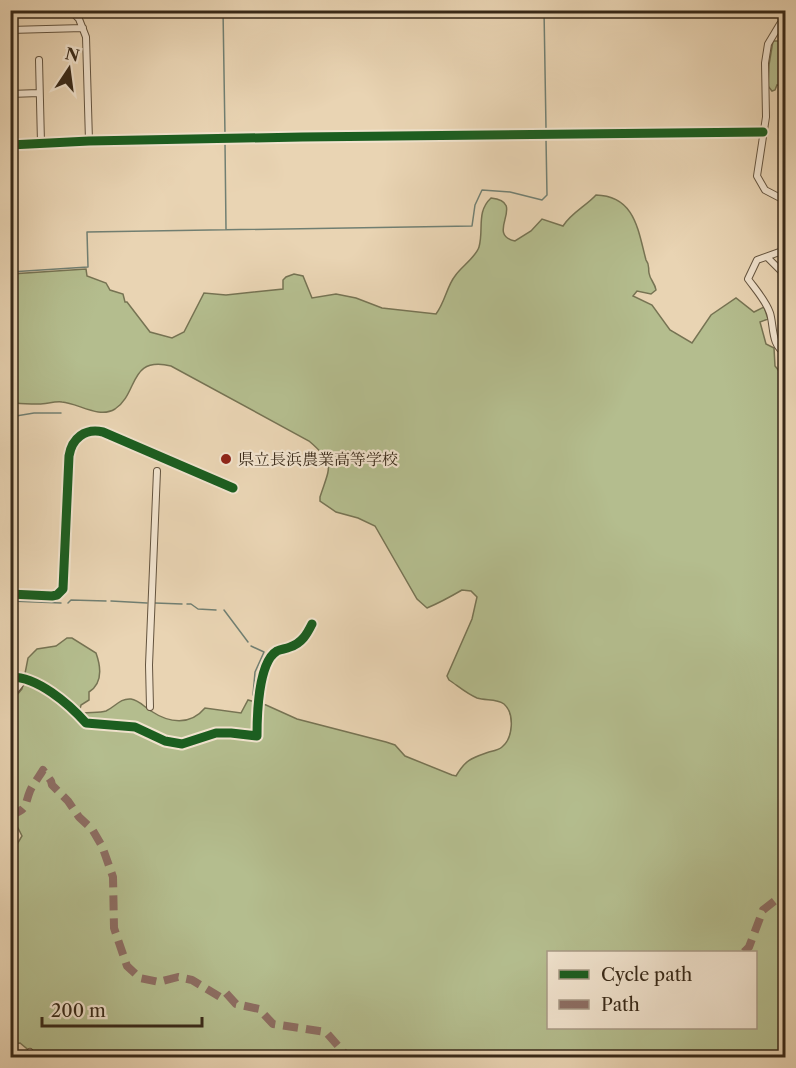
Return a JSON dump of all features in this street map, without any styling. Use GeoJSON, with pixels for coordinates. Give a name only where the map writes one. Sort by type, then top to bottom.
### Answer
{"type":"FeatureCollection","features":[{"type":"Feature","properties":{"kind":"street"},"geometry":{"type":"LineString","coordinates":[[70,10],[79,19],[86,37],[89,141]]}},
{"type":"Feature","properties":{"kind":"street"},"geometry":{"type":"LineString","coordinates":[[79,19],[80,10]]}},
{"type":"Feature","properties":{"kind":"street"},"geometry":{"type":"LineString","coordinates":[[786,19],[773,35],[766,54],[766,117],[758,176],[765,190],[786,201]]}},
{"type":"Feature","properties":{"kind":"street"},"geometry":{"type":"LineString","coordinates":[[10,30],[83,28]]}},
{"type":"Feature","properties":{"kind":"street"},"geometry":{"type":"LineString","coordinates":[[39,60],[41,143]]}},
{"type":"Feature","properties":{"kind":"street"},"geometry":{"type":"LineString","coordinates":[[10,94],[39,93]]}},
{"type":"Feature","properties":{"kind":"street"},"geometry":{"type":"LineString","coordinates":[[10,145],[89,141],[763,132]]}},
{"type":"Feature","properties":{"kind":"street"},"geometry":{"type":"LineString","coordinates":[[786,242],[784,252],[757,260],[748,279],[770,314],[773,335],[779,349],[786,353]]}},
{"type":"Feature","properties":{"kind":"street"},"geometry":{"type":"LineString","coordinates":[[767,257],[786,276]]}},
{"type":"Feature","properties":{"kind":"street"},"geometry":{"type":"LineString","coordinates":[[10,594],[52,596],[63,590],[69,456],[73,443],[83,434],[103,432],[233,488]]}},
{"type":"Feature","properties":{"kind":"street"},"geometry":{"type":"LineString","coordinates":[[150,707],[149,665],[157,471]]}},
{"type":"Feature","properties":{"kind":"street"},"geometry":{"type":"LineString","coordinates":[[10,677],[25,678],[70,705],[86,723],[135,727],[165,741],[182,744],[231,732],[257,736],[263,675],[270,658],[276,651],[293,646],[306,636],[312,624]]}},
{"type":"Feature","properties":{"kind":"street"},"geometry":{"type":"LineString","coordinates":[[10,697],[25,678]]}},
{"type":"Feature","properties":{"kind":"street"},"geometry":{"type":"LineString","coordinates":[[24,1058],[30,1052]]}},
{"type":"Feature","properties":{"kind":"green space"},"geometry":{"type":"Polygon","coordinates":[[[785,28],[785,87],[777,85],[772,91],[768,86],[773,41],[779,41],[785,28]]]}},
{"type":"Feature","properties":{"kind":"green space"},"geometry":{"type":"Polygon","coordinates":[[[596,195],[619,201],[627,208],[637,227],[656,290],[651,294],[637,291],[633,296],[652,305],[670,330],[692,343],[711,315],[736,298],[754,312],[764,307],[768,319],[760,322],[766,344],[774,348],[775,366],[786,387],[785,1057],[37,1057],[20,1043],[11,1044],[10,863],[13,851],[22,836],[18,828],[11,825],[11,702],[22,689],[28,658],[37,649],[56,646],[67,638],[72,638],[96,653],[100,669],[99,679],[89,692],[89,700],[81,705],[80,709],[83,713],[106,711],[121,701],[131,699],[158,715],[179,721],[193,718],[205,708],[241,713],[248,700],[266,705],[297,719],[395,745],[405,756],[456,776],[470,760],[498,750],[506,743],[511,720],[508,708],[504,704],[473,696],[449,680],[447,676],[472,619],[477,597],[471,591],[462,590],[427,608],[417,599],[375,526],[336,512],[320,501],[328,466],[324,455],[309,441],[171,366],[157,364],[147,366],[141,371],[123,402],[109,412],[59,402],[16,403],[11,406],[11,274],[86,269],[87,276],[106,283],[110,290],[123,294],[125,302],[150,332],[172,338],[184,332],[204,293],[226,295],[283,289],[283,280],[294,274],[303,276],[312,298],[336,294],[356,298],[382,308],[436,314],[452,280],[479,247],[482,215],[486,203],[491,198],[506,205],[503,232],[515,241],[531,231],[542,219],[563,226],[596,195]]]}},
{"type":"Feature","properties":{"kind":"waterway"},"geometry":{"type":"LineString","coordinates":[[223,10],[225,135]]}},
{"type":"Feature","properties":{"kind":"waterway"},"geometry":{"type":"LineString","coordinates":[[544,10],[546,128]]}},
{"type":"Feature","properties":{"kind":"waterway"},"geometry":{"type":"LineString","coordinates":[[10,272],[88,267],[87,232],[472,226],[475,205],[482,190],[510,192],[542,200],[547,195],[546,139]]}},
{"type":"Feature","properties":{"kind":"waterway"},"geometry":{"type":"LineString","coordinates":[[225,143],[226,229]]}},
{"type":"Feature","properties":{"kind":"waterway"},"geometry":{"type":"LineString","coordinates":[[10,417],[34,413],[61,413]]}},
{"type":"Feature","properties":{"kind":"waterway"},"geometry":{"type":"LineString","coordinates":[[68,603],[71,600],[106,601]]}},
{"type":"Feature","properties":{"kind":"waterway"},"geometry":{"type":"LineString","coordinates":[[10,601],[61,603]]}},
{"type":"Feature","properties":{"kind":"waterway"},"geometry":{"type":"LineString","coordinates":[[111,601],[147,603]]}},
{"type":"Feature","properties":{"kind":"waterway"},"geometry":{"type":"LineString","coordinates":[[155,603],[182,604]]}},
{"type":"Feature","properties":{"kind":"waterway"},"geometry":{"type":"LineString","coordinates":[[187,604],[198,609],[216,610]]}},
{"type":"Feature","properties":{"kind":"waterway"},"geometry":{"type":"LineString","coordinates":[[224,610],[248,642]]}},
{"type":"Feature","properties":{"kind":"waterway"},"geometry":{"type":"LineString","coordinates":[[251,646],[264,652],[255,672],[253,695],[257,699]]}},
{"type":"Feature","properties":{"kind":"marked path"},"geometry":{"type":"LineString","coordinates":[[10,815],[24,807],[31,788],[43,770],[52,785],[92,829],[102,846],[113,877],[114,928],[127,966],[140,978],[159,982],[178,977],[192,980],[220,997],[226,993],[236,1004],[259,1009],[273,1024],[326,1032],[347,1056],[365,1058]]}},
{"type":"Feature","properties":{"kind":"marked path"},"geometry":{"type":"LineString","coordinates":[[745,951],[749,947],[763,910],[786,892]]}},
{"type":"Feature","properties":{"kind":"cycle path"},"geometry":{"type":"LineString","coordinates":[[10,145],[89,141],[302,137],[763,132]]}},
{"type":"Feature","properties":{"kind":"cycle path"},"geometry":{"type":"LineString","coordinates":[[10,594],[52,596],[57,595],[63,589],[69,456],[76,439],[85,433],[103,432],[233,488]]}},
{"type":"Feature","properties":{"kind":"cycle path"},"geometry":{"type":"LineString","coordinates":[[10,677],[31,681],[52,692],[86,723],[135,727],[165,741],[182,744],[216,733],[257,736],[260,690],[266,666],[277,651],[301,641],[312,624]]}},
{"type":"Feature","properties":{"kind":"place","name":"県立長浜農業高等学校"},"geometry":{"type":"Point","coordinates":[226,459]}}]}
